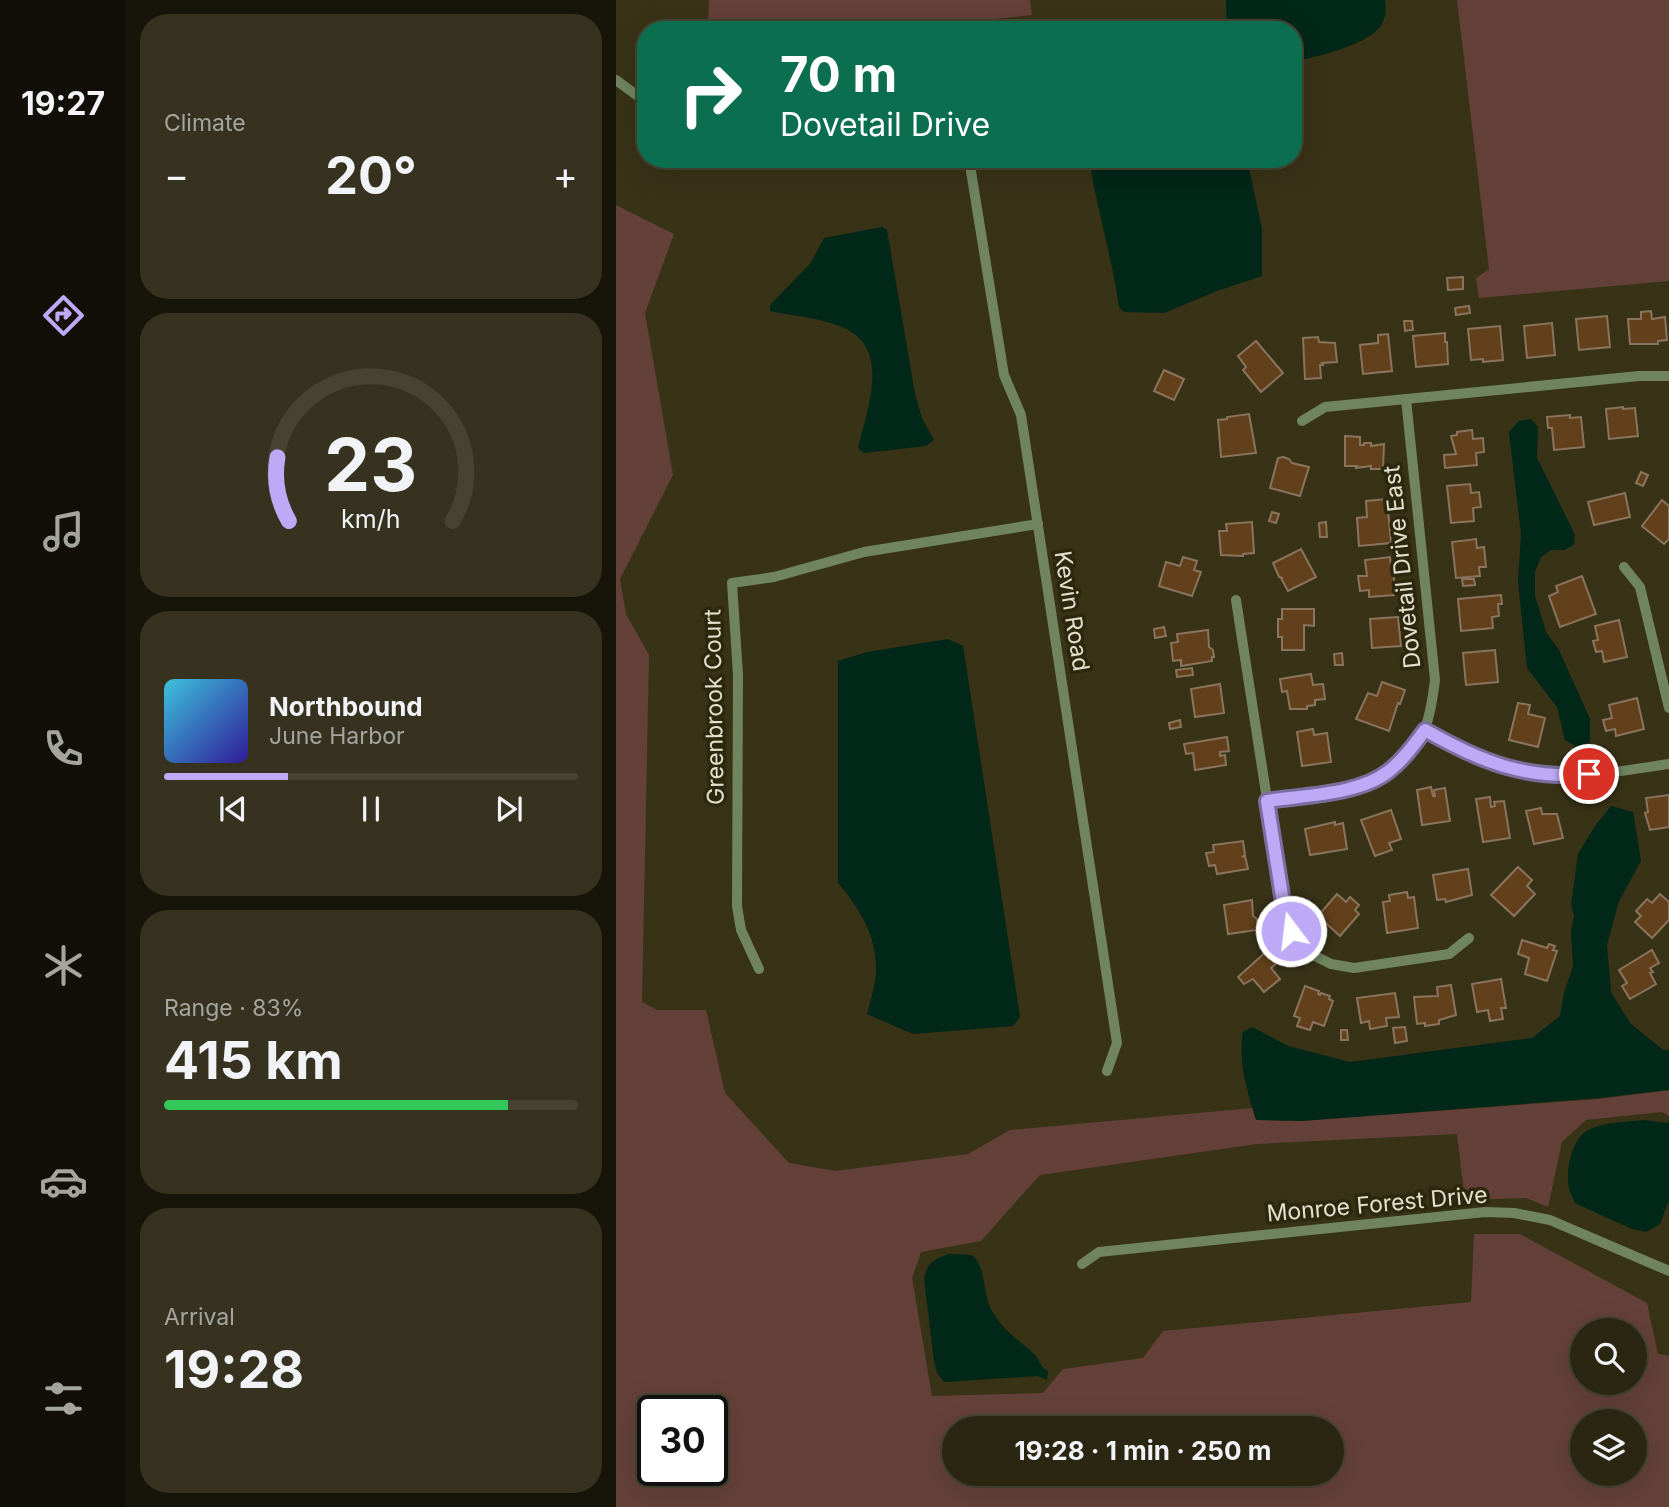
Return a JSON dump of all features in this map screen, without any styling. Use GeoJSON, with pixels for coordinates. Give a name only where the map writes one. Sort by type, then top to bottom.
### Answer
{"type":"FeatureCollection","features":[{"type":"Feature","properties":{"kind":"street"},"geometry":{"type":"LineString","coordinates":[[616,80],[637,95]]}},
{"type":"Feature","properties":{"kind":"street","name":"Kevin Road"},"geometry":{"type":"LineString","coordinates":[[971,168],[1004,375],[1021,415],[1117,1043],[1107,1071]]}},
{"type":"Feature","properties":{"kind":"street"},"geometry":{"type":"LineString","coordinates":[[1302,421],[1325,407],[1639,376],[1669,376]]}},
{"type":"Feature","properties":{"kind":"street","name":"Dovetail Drive East"},"geometry":{"type":"LineString","coordinates":[[1406,399],[1435,680],[1425,730]]}},
{"type":"Feature","properties":{"kind":"street","name":"Greenbrook Court"},"geometry":{"type":"LineString","coordinates":[[759,969],[741,930],[737,906],[738,675],[732,583],[774,577],[864,552],[1038,524]]}},
{"type":"Feature","properties":{"kind":"street"},"geometry":{"type":"LineString","coordinates":[[1624,567],[1640,587],[1669,708]]}},
{"type":"Feature","properties":{"kind":"street"},"geometry":{"type":"LineString","coordinates":[[1236,600],[1285,915],[1291,931],[1301,945],[1315,956],[1331,964],[1354,968],[1449,954],[1469,938]]}},
{"type":"Feature","properties":{"kind":"street"},"geometry":{"type":"LineString","coordinates":[[1267,801],[1361,786],[1387,772],[1405,757],[1425,730],[1480,758],[1517,771],[1567,776],[1669,764]]}},
{"type":"Feature","properties":{"kind":"street","name":"Monroe Forest Drive"},"geometry":{"type":"LineString","coordinates":[[1082,1264],[1099,1252],[1485,1212],[1514,1213],[1550,1220],[1669,1271]]}},
{"type":"Feature","properties":{"kind":"shaded area"},"geometry":{"type":"Polygon","coordinates":[[[709,0],[1030,0],[1032,15],[978,21],[708,21],[709,0]]]}},
{"type":"Feature","properties":{"kind":"shaded area"},"geometry":{"type":"Polygon","coordinates":[[[1226,0],[1385,0],[1383,22],[1368,37],[1343,48],[1302,60],[1302,21],[1227,21],[1226,0]]]}},
{"type":"Feature","properties":{"kind":"shaded area"},"geometry":{"type":"Polygon","coordinates":[[[1457,0],[1669,0],[1669,281],[1479,298],[1476,278],[1489,269],[1457,0]]]}},
{"type":"Feature","properties":{"kind":"shaded area"},"geometry":{"type":"Polygon","coordinates":[[[1091,168],[1249,168],[1262,229],[1262,276],[1164,313],[1124,312],[1119,307],[1091,168]]]}},
{"type":"Feature","properties":{"kind":"shaded area"},"geometry":{"type":"Polygon","coordinates":[[[616,205],[674,234],[645,313],[673,475],[620,579],[626,614],[649,655],[642,1002],[657,1010],[706,1010],[725,1093],[789,1163],[835,1171],[968,1154],[1010,1130],[1253,1108],[1257,1120],[1301,1121],[1599,1099],[1669,1090],[1669,1116],[1662,1112],[1586,1120],[1562,1142],[1548,1207],[1526,1198],[1465,1200],[1457,1134],[1257,1144],[1040,1175],[981,1241],[921,1252],[912,1278],[932,1396],[1043,1393],[1063,1369],[1143,1358],[1163,1331],[1471,1302],[1474,1234],[1520,1234],[1647,1303],[1658,1354],[1669,1356],[1669,1507],[616,1507],[616,205]]]}},
{"type":"Feature","properties":{"kind":"shaded area"},"geometry":{"type":"Polygon","coordinates":[[[882,227],[887,230],[915,394],[922,418],[934,440],[926,446],[864,453],[858,448],[870,402],[872,369],[869,354],[862,341],[842,327],[770,311],[770,305],[810,264],[824,238],[882,227]]]}},
{"type":"Feature","properties":{"kind":"shaded area"},"geometry":{"type":"Polygon","coordinates":[[[1531,419],[1538,427],[1537,458],[1575,535],[1574,545],[1564,550],[1551,550],[1541,557],[1535,572],[1535,596],[1546,632],[1559,650],[1590,719],[1590,742],[1577,747],[1565,740],[1557,707],[1527,668],[1518,582],[1521,534],[1509,432],[1519,421],[1531,419]]]}},
{"type":"Feature","properties":{"kind":"shaded area"},"geometry":{"type":"Polygon","coordinates":[[[948,639],[963,646],[1020,1017],[1013,1026],[913,1034],[867,1014],[876,976],[874,946],[860,913],[838,883],[838,661],[867,652],[948,639]]]}},
{"type":"Feature","properties":{"kind":"shaded area"},"geometry":{"type":"Polygon","coordinates":[[[1611,806],[1633,812],[1641,861],[1619,901],[1607,945],[1611,992],[1630,1023],[1663,1050],[1669,1050],[1669,1090],[1301,1121],[1256,1120],[1242,1054],[1243,1032],[1252,1027],[1288,1046],[1350,1062],[1532,1038],[1560,1016],[1573,966],[1571,932],[1574,915],[1571,905],[1578,854],[1611,806]]]}},
{"type":"Feature","properties":{"kind":"shaded area"},"geometry":{"type":"Polygon","coordinates":[[[1644,1120],[1669,1123],[1669,1200],[1660,1224],[1646,1232],[1632,1229],[1575,1203],[1568,1181],[1574,1146],[1584,1133],[1603,1125],[1644,1120]]]}},
{"type":"Feature","properties":{"kind":"shaded area"},"geometry":{"type":"Polygon","coordinates":[[[950,1254],[972,1255],[977,1260],[992,1311],[1002,1326],[1035,1355],[1048,1371],[1047,1380],[1038,1376],[944,1382],[937,1373],[924,1278],[932,1262],[950,1254]]]}},
{"type":"Feature","properties":{"kind":"building"},"geometry":{"type":"Polygon","coordinates":[[[1463,277],[1463,289],[1448,290],[1447,278],[1463,277]]]}},
{"type":"Feature","properties":{"kind":"building"},"geometry":{"type":"Polygon","coordinates":[[[1469,306],[1470,313],[1456,315],[1455,308],[1469,306]]]}},
{"type":"Feature","properties":{"kind":"building"},"geometry":{"type":"Polygon","coordinates":[[[1651,311],[1652,319],[1665,317],[1667,340],[1658,341],[1658,344],[1630,344],[1628,319],[1641,319],[1641,312],[1651,311]]]}},
{"type":"Feature","properties":{"kind":"building"},"geometry":{"type":"Polygon","coordinates":[[[1607,316],[1610,347],[1579,350],[1576,319],[1607,316]]]}},
{"type":"Feature","properties":{"kind":"building"},"geometry":{"type":"Polygon","coordinates":[[[1404,321],[1412,321],[1413,330],[1405,331],[1404,321]]]}},
{"type":"Feature","properties":{"kind":"building"},"geometry":{"type":"Polygon","coordinates":[[[1552,323],[1555,355],[1527,358],[1524,326],[1552,323]]]}},
{"type":"Feature","properties":{"kind":"building"},"geometry":{"type":"Polygon","coordinates":[[[1500,326],[1503,360],[1471,360],[1468,329],[1500,326]]]}},
{"type":"Feature","properties":{"kind":"building"},"geometry":{"type":"Polygon","coordinates":[[[1445,333],[1448,364],[1416,367],[1413,336],[1445,333]]]}},
{"type":"Feature","properties":{"kind":"building"},"geometry":{"type":"Polygon","coordinates":[[[1388,334],[1392,371],[1363,374],[1360,345],[1378,343],[1378,335],[1388,334]]]}},
{"type":"Feature","properties":{"kind":"building"},"geometry":{"type":"Polygon","coordinates":[[[1318,337],[1319,342],[1335,343],[1337,362],[1320,365],[1321,378],[1305,379],[1303,338],[1318,337]]]}},
{"type":"Feature","properties":{"kind":"building"},"geometry":{"type":"Polygon","coordinates":[[[1256,341],[1283,373],[1261,392],[1243,370],[1246,367],[1238,356],[1256,341]]]}},
{"type":"Feature","properties":{"kind":"building"},"geometry":{"type":"Polygon","coordinates":[[[1164,370],[1184,379],[1174,400],[1154,391],[1164,370]]]}},
{"type":"Feature","properties":{"kind":"building"},"geometry":{"type":"Polygon","coordinates":[[[1635,408],[1638,436],[1609,439],[1606,409],[1635,408]]]}},
{"type":"Feature","properties":{"kind":"building"},"geometry":{"type":"Polygon","coordinates":[[[1249,414],[1256,453],[1221,457],[1218,420],[1249,414]]]}},
{"type":"Feature","properties":{"kind":"building"},"geometry":{"type":"Polygon","coordinates":[[[1570,415],[1570,418],[1581,417],[1584,447],[1554,450],[1552,428],[1548,428],[1547,417],[1570,415]]]}},
{"type":"Feature","properties":{"kind":"building"},"geometry":{"type":"Polygon","coordinates":[[[1472,430],[1473,439],[1483,438],[1484,452],[1476,453],[1477,465],[1445,468],[1444,455],[1456,454],[1451,436],[1457,435],[1457,432],[1472,430]]]}},
{"type":"Feature","properties":{"kind":"building"},"geometry":{"type":"Polygon","coordinates":[[[1345,436],[1360,437],[1360,445],[1384,444],[1383,469],[1345,466],[1345,436]]]}},
{"type":"Feature","properties":{"kind":"building"},"geometry":{"type":"Polygon","coordinates":[[[1283,457],[1292,463],[1309,467],[1300,496],[1270,488],[1278,458],[1283,457]]]}},
{"type":"Feature","properties":{"kind":"building"},"geometry":{"type":"Polygon","coordinates":[[[1641,472],[1648,475],[1643,486],[1636,483],[1641,472]]]}},
{"type":"Feature","properties":{"kind":"building"},"geometry":{"type":"Polygon","coordinates":[[[1470,484],[1471,493],[1479,492],[1481,507],[1473,508],[1474,521],[1451,523],[1447,486],[1470,484]]]}},
{"type":"Feature","properties":{"kind":"building"},"geometry":{"type":"Polygon","coordinates":[[[1625,493],[1630,517],[1594,525],[1588,502],[1625,493]]]}},
{"type":"Feature","properties":{"kind":"building"},"geometry":{"type":"Polygon","coordinates":[[[1387,499],[1391,543],[1359,546],[1357,518],[1367,517],[1366,501],[1387,499]]]}},
{"type":"Feature","properties":{"kind":"building"},"geometry":{"type":"Polygon","coordinates":[[[1662,500],[1669,506],[1669,539],[1664,544],[1642,526],[1662,500]]]}},
{"type":"Feature","properties":{"kind":"building"},"geometry":{"type":"Polygon","coordinates":[[[1272,512],[1279,514],[1276,523],[1269,521],[1272,512]]]}},
{"type":"Feature","properties":{"kind":"building"},"geometry":{"type":"Polygon","coordinates":[[[1252,522],[1254,553],[1243,556],[1221,555],[1219,531],[1227,531],[1226,524],[1252,522]]]}},
{"type":"Feature","properties":{"kind":"building"},"geometry":{"type":"Polygon","coordinates":[[[1326,522],[1327,537],[1320,537],[1319,523],[1326,522]]]}},
{"type":"Feature","properties":{"kind":"building"},"geometry":{"type":"Polygon","coordinates":[[[1476,539],[1477,548],[1484,547],[1486,567],[1479,567],[1480,576],[1456,578],[1452,542],[1476,539]]]}},
{"type":"Feature","properties":{"kind":"building"},"geometry":{"type":"Polygon","coordinates":[[[1301,549],[1316,577],[1288,591],[1273,563],[1301,549]]]}},
{"type":"Feature","properties":{"kind":"building"},"geometry":{"type":"Polygon","coordinates":[[[1183,557],[1197,561],[1194,570],[1201,572],[1192,596],[1159,586],[1166,562],[1180,566],[1183,557]]]}},
{"type":"Feature","properties":{"kind":"building"},"geometry":{"type":"Polygon","coordinates":[[[1390,557],[1391,569],[1394,569],[1394,595],[1369,597],[1369,590],[1360,591],[1358,576],[1367,576],[1365,560],[1390,557]]]}},
{"type":"Feature","properties":{"kind":"building"},"geometry":{"type":"Polygon","coordinates":[[[1582,576],[1596,614],[1560,627],[1549,596],[1558,592],[1556,586],[1582,576]]]}},
{"type":"Feature","properties":{"kind":"building"},"geometry":{"type":"Polygon","coordinates":[[[1462,579],[1474,579],[1475,585],[1463,586],[1462,579]]]}},
{"type":"Feature","properties":{"kind":"building"},"geometry":{"type":"Polygon","coordinates":[[[1501,595],[1502,604],[1498,604],[1499,616],[1492,617],[1493,628],[1461,631],[1458,599],[1501,595]]]}},
{"type":"Feature","properties":{"kind":"building"},"geometry":{"type":"Polygon","coordinates":[[[1282,609],[1314,609],[1314,626],[1304,625],[1304,650],[1282,650],[1282,637],[1278,637],[1278,619],[1282,619],[1282,609]]]}},
{"type":"Feature","properties":{"kind":"building"},"geometry":{"type":"Polygon","coordinates":[[[1398,617],[1401,646],[1372,648],[1370,619],[1398,617]]]}},
{"type":"Feature","properties":{"kind":"building"},"geometry":{"type":"Polygon","coordinates":[[[1619,620],[1627,657],[1604,662],[1602,651],[1596,652],[1593,641],[1598,640],[1595,626],[1619,620]]]}},
{"type":"Feature","properties":{"kind":"building"},"geometry":{"type":"Polygon","coordinates":[[[1164,627],[1166,636],[1155,638],[1154,629],[1164,627]]]}},
{"type":"Feature","properties":{"kind":"building"},"geometry":{"type":"Polygon","coordinates":[[[1208,630],[1209,647],[1213,650],[1214,657],[1212,661],[1181,666],[1181,660],[1173,661],[1171,643],[1178,642],[1177,634],[1208,630]]]}},
{"type":"Feature","properties":{"kind":"building"},"geometry":{"type":"Polygon","coordinates":[[[1495,650],[1498,682],[1466,685],[1463,653],[1495,650]]]}},
{"type":"Feature","properties":{"kind":"building"},"geometry":{"type":"Polygon","coordinates":[[[1342,653],[1343,665],[1335,665],[1334,654],[1342,653]]]}},
{"type":"Feature","properties":{"kind":"building"},"geometry":{"type":"Polygon","coordinates":[[[1192,668],[1193,675],[1177,677],[1176,670],[1192,668]]]}},
{"type":"Feature","properties":{"kind":"building"},"geometry":{"type":"Polygon","coordinates":[[[1311,674],[1313,685],[1323,684],[1325,699],[1315,700],[1315,705],[1307,706],[1307,709],[1290,709],[1287,691],[1282,692],[1280,679],[1311,674]]]}},
{"type":"Feature","properties":{"kind":"building"},"geometry":{"type":"Polygon","coordinates":[[[1382,682],[1405,690],[1389,731],[1356,719],[1368,693],[1377,696],[1382,682]]]}},
{"type":"Feature","properties":{"kind":"building"},"geometry":{"type":"Polygon","coordinates":[[[1220,684],[1224,713],[1195,717],[1191,689],[1220,684]]]}},
{"type":"Feature","properties":{"kind":"building"},"geometry":{"type":"Polygon","coordinates":[[[1637,698],[1644,729],[1616,736],[1615,729],[1606,731],[1603,720],[1612,718],[1609,705],[1637,698]]]}},
{"type":"Feature","properties":{"kind":"building"},"geometry":{"type":"Polygon","coordinates":[[[1518,703],[1530,705],[1528,714],[1545,718],[1538,747],[1509,740],[1518,703]]]}},
{"type":"Feature","properties":{"kind":"building"},"geometry":{"type":"Polygon","coordinates":[[[1180,720],[1181,727],[1170,729],[1169,723],[1180,720]]]}},
{"type":"Feature","properties":{"kind":"building"},"geometry":{"type":"Polygon","coordinates":[[[1313,729],[1314,735],[1327,733],[1331,762],[1302,766],[1297,732],[1313,729]]]}},
{"type":"Feature","properties":{"kind":"building"},"geometry":{"type":"Polygon","coordinates":[[[1227,737],[1229,751],[1220,752],[1220,756],[1225,755],[1226,765],[1195,770],[1193,753],[1186,754],[1184,744],[1227,737]]]}},
{"type":"Feature","properties":{"kind":"building"},"geometry":{"type":"Polygon","coordinates":[[[1431,787],[1433,796],[1434,790],[1445,788],[1450,821],[1422,825],[1417,790],[1431,787]]]}},
{"type":"Feature","properties":{"kind":"building"},"geometry":{"type":"Polygon","coordinates":[[[1669,795],[1669,827],[1650,830],[1645,813],[1648,812],[1646,798],[1669,795]]]}},
{"type":"Feature","properties":{"kind":"building"},"geometry":{"type":"Polygon","coordinates":[[[1490,797],[1491,807],[1495,806],[1494,802],[1504,801],[1510,838],[1483,842],[1476,799],[1490,797]]]}},
{"type":"Feature","properties":{"kind":"building"},"geometry":{"type":"Polygon","coordinates":[[[1541,808],[1542,814],[1557,814],[1563,838],[1534,844],[1526,811],[1541,808]]]}},
{"type":"Feature","properties":{"kind":"building"},"geometry":{"type":"Polygon","coordinates":[[[1391,810],[1401,839],[1389,843],[1392,850],[1375,856],[1361,820],[1391,810]]]}},
{"type":"Feature","properties":{"kind":"building"},"geometry":{"type":"Polygon","coordinates":[[[1335,822],[1335,825],[1343,823],[1347,849],[1310,855],[1305,829],[1335,822]]]}},
{"type":"Feature","properties":{"kind":"building"},"geometry":{"type":"Polygon","coordinates":[[[1243,841],[1245,855],[1242,857],[1245,856],[1248,869],[1217,874],[1215,865],[1209,866],[1206,853],[1214,852],[1213,845],[1243,841]]]}},
{"type":"Feature","properties":{"kind":"building"},"geometry":{"type":"Polygon","coordinates":[[[1518,867],[1532,880],[1527,886],[1535,894],[1514,916],[1491,895],[1518,867]]]}},
{"type":"Feature","properties":{"kind":"building"},"geometry":{"type":"Polygon","coordinates":[[[1468,869],[1472,895],[1446,902],[1445,899],[1437,900],[1433,875],[1468,869]]]}},
{"type":"Feature","properties":{"kind":"building"},"geometry":{"type":"Polygon","coordinates":[[[1407,892],[1408,898],[1414,897],[1418,928],[1387,933],[1383,902],[1390,901],[1389,895],[1407,892]]]}},
{"type":"Feature","properties":{"kind":"building"},"geometry":{"type":"Polygon","coordinates":[[[1337,894],[1346,902],[1350,897],[1359,905],[1355,910],[1359,914],[1340,936],[1318,916],[1337,894]]]}},
{"type":"Feature","properties":{"kind":"building"},"geometry":{"type":"Polygon","coordinates":[[[1660,894],[1669,902],[1669,920],[1652,938],[1635,922],[1641,916],[1636,911],[1647,899],[1652,903],[1660,894]]]}},
{"type":"Feature","properties":{"kind":"building"},"geometry":{"type":"Polygon","coordinates":[[[1252,900],[1257,930],[1228,934],[1224,905],[1252,900]]]}},
{"type":"Feature","properties":{"kind":"building"},"geometry":{"type":"Polygon","coordinates":[[[1522,940],[1547,948],[1549,944],[1555,946],[1553,950],[1557,951],[1547,981],[1525,974],[1529,958],[1518,954],[1522,940]]]}},
{"type":"Feature","properties":{"kind":"building"},"geometry":{"type":"Polygon","coordinates":[[[1268,950],[1278,962],[1271,968],[1280,979],[1264,992],[1253,979],[1244,984],[1238,977],[1268,950]]]}},
{"type":"Feature","properties":{"kind":"building"},"geometry":{"type":"Polygon","coordinates":[[[1652,950],[1659,963],[1650,968],[1656,984],[1630,999],[1622,986],[1627,983],[1619,970],[1652,950]]]}},
{"type":"Feature","properties":{"kind":"building"},"geometry":{"type":"Polygon","coordinates":[[[1501,979],[1506,1008],[1501,1008],[1503,1019],[1490,1021],[1488,1010],[1477,1012],[1472,984],[1501,979]]]}},
{"type":"Feature","properties":{"kind":"building"},"geometry":{"type":"Polygon","coordinates":[[[1451,985],[1456,1015],[1439,1020],[1439,1024],[1417,1024],[1414,997],[1438,996],[1437,987],[1451,985]]]}},
{"type":"Feature","properties":{"kind":"building"},"geometry":{"type":"Polygon","coordinates":[[[1305,986],[1319,991],[1320,995],[1330,996],[1329,999],[1333,1001],[1324,1026],[1313,1022],[1310,1030],[1297,1026],[1300,1018],[1294,1016],[1305,986]]]}},
{"type":"Feature","properties":{"kind":"building"},"geometry":{"type":"Polygon","coordinates":[[[1395,993],[1399,1017],[1386,1018],[1387,1026],[1370,1029],[1369,1021],[1361,1023],[1357,998],[1395,993]]]}},
{"type":"Feature","properties":{"kind":"building"},"geometry":{"type":"Polygon","coordinates":[[[1405,1027],[1407,1041],[1395,1043],[1393,1028],[1405,1027]]]}},
{"type":"Feature","properties":{"kind":"building"},"geometry":{"type":"Polygon","coordinates":[[[1341,1030],[1347,1030],[1348,1040],[1341,1040],[1341,1030]]]}},
{"type":"Feature","properties":{"kind":"route"},"geometry":{"type":"LineString","coordinates":[[1291,931],[1285,915],[1267,801],[1361,786],[1387,772],[1405,757],[1425,730],[1471,754],[1517,771],[1567,776],[1589,774]]}}]}
